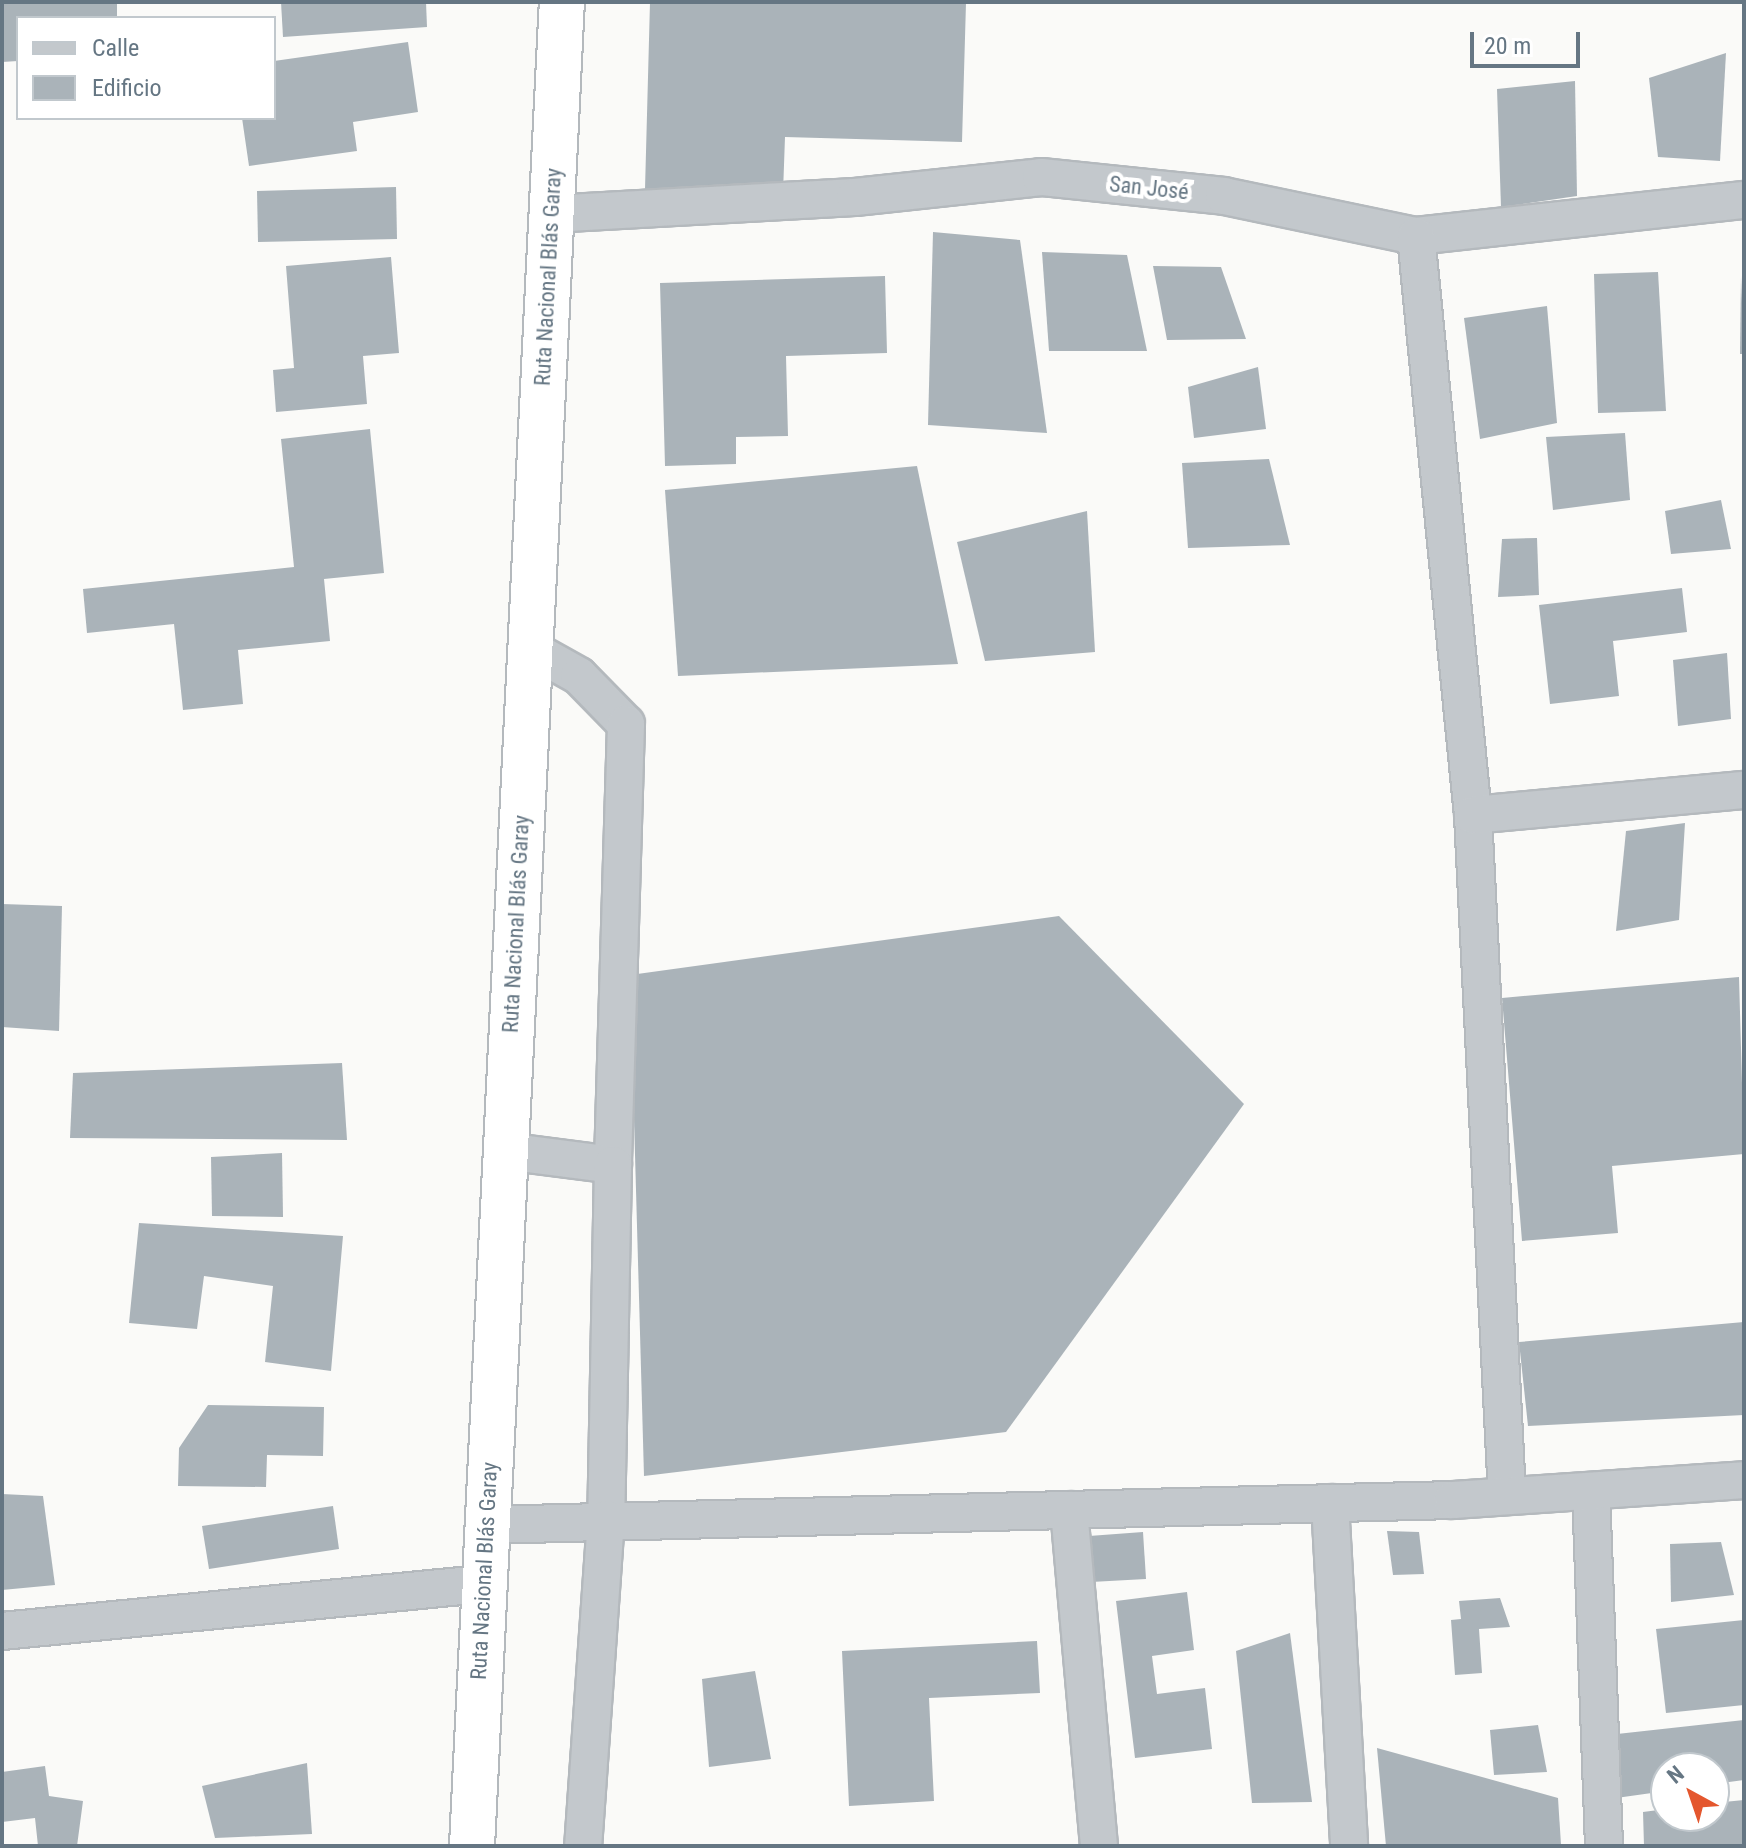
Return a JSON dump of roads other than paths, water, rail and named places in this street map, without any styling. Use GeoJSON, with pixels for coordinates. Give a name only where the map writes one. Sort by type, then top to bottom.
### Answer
{"type":"FeatureCollection","features":[{"type":"Feature","properties":{"kind":"highway","name":"Ruta Nacional Blás Garay"},"geometry":{"type":"LineString","coordinates":[[472,1846],[562,2]]}},
{"type":"Feature","properties":{"kind":"street","name":"San José"},"geometry":{"type":"LineString","coordinates":[[550,214],[855,197],[1041,177],[1224,196],[1416,236],[1744,200]]}},
{"type":"Feature","properties":{"kind":"street"},"geometry":{"type":"LineString","coordinates":[[1416,236],[1473,815],[1507,1496]]}},
{"type":"Feature","properties":{"kind":"street"},"geometry":{"type":"LineString","coordinates":[[529,648],[579,676],[626,724],[606,1519],[583,1846]]}},
{"type":"Feature","properties":{"kind":"street"},"geometry":{"type":"LineString","coordinates":[[1473,815],[1744,790]]}},
{"type":"Feature","properties":{"kind":"street"},"geometry":{"type":"LineString","coordinates":[[504,1151],[613,1165]]}},
{"type":"Feature","properties":{"kind":"street"},"geometry":{"type":"LineString","coordinates":[[486,1525],[606,1519],[1330,1503],[1507,1496],[1744,1480]]}},
{"type":"Feature","properties":{"kind":"street"},"geometry":{"type":"LineString","coordinates":[[1591,1491],[1604,1846]]}},
{"type":"Feature","properties":{"kind":"street"},"geometry":{"type":"LineString","coordinates":[[1330,1503],[1349,1846]]}},
{"type":"Feature","properties":{"kind":"street"},"geometry":{"type":"LineString","coordinates":[[1069,1510],[1099,1846]]}},
{"type":"Feature","properties":{"kind":"street"},"geometry":{"type":"LineString","coordinates":[[2,1631],[483,1584]]}}]}
